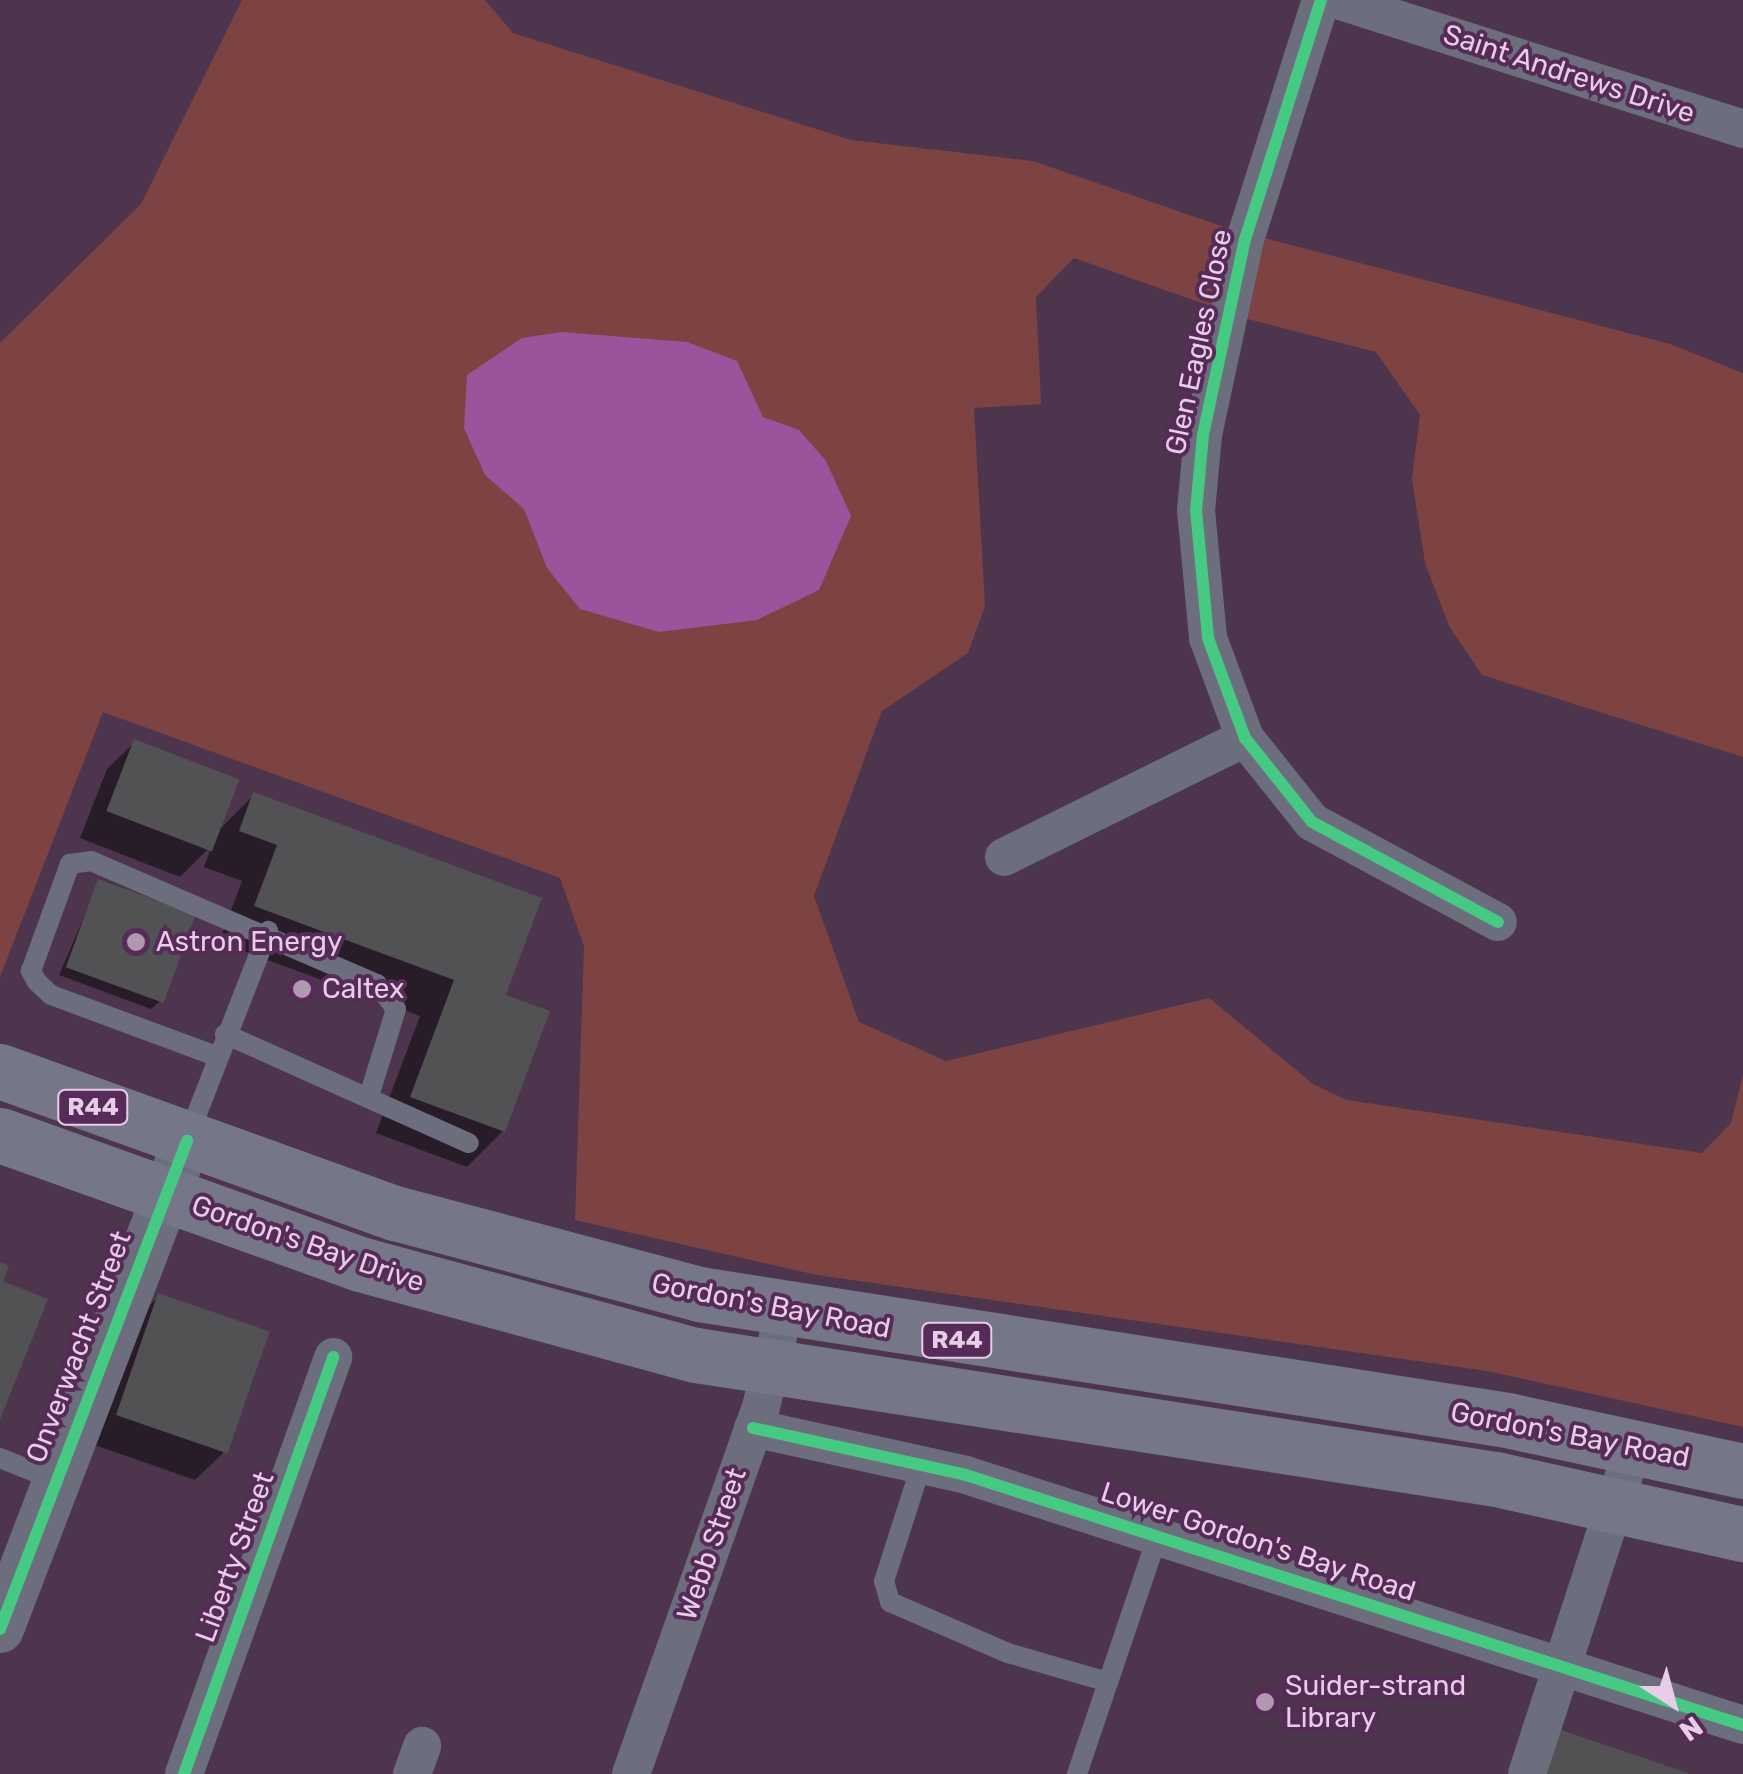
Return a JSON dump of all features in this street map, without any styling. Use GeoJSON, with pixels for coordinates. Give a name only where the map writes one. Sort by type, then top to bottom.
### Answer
{"type":"FeatureCollection","features":[{"type":"Feature","properties":{"kind":"main road","name":"Gordon's Bay Road"},"geometry":{"type":"LineString","coordinates":[[0,1071],[187,1141],[501,1244],[784,1312],[1634,1445],[1743,1471]]}},
{"type":"Feature","properties":{"kind":"main road","name":"R44"},"geometry":{"type":"LineString","coordinates":[[0,1135],[165,1196]]}},
{"type":"Feature","properties":{"kind":"main road","name":"Gordon's Bay Drive"},"geometry":{"type":"LineString","coordinates":[[165,1196],[451,1292]]}},
{"type":"Feature","properties":{"kind":"main road","name":"Gordon's Bay Road"},"geometry":{"type":"LineString","coordinates":[[451,1292],[772,1371],[1620,1503],[1743,1534]]}},
{"type":"Feature","properties":{"kind":"street","name":"Glen Eagles Close"},"geometry":{"type":"LineString","coordinates":[[1322,0],[1244,239],[1197,469],[1203,615],[1245,738],[1291,801],[1335,840],[1498,922]]}},
{"type":"Feature","properties":{"kind":"street","name":"Saint Andrews Drive"},"geometry":{"type":"LineString","coordinates":[[1337,0],[1743,129]]}},
{"type":"Feature","properties":{"kind":"street"},"geometry":{"type":"LineString","coordinates":[[1004,857],[1245,738]]}},
{"type":"Feature","properties":{"kind":"street","name":"Onverwacht Street"},"geometry":{"type":"LineString","coordinates":[[0,1629],[187,1141]]}},
{"type":"Feature","properties":{"kind":"street","name":"Webb Street"},"geometry":{"type":"LineString","coordinates":[[631,1774],[772,1371],[784,1312]]}},
{"type":"Feature","properties":{"kind":"street","name":"Liberty Street"},"geometry":{"type":"LineString","coordinates":[[184,1774],[334,1357]]}},
{"type":"Feature","properties":{"kind":"street","name":"Lower Gordon's Bay Road"},"geometry":{"type":"LineString","coordinates":[[753,1428],[921,1466],[1743,1724]]}},
{"type":"Feature","properties":{"kind":"street"},"geometry":{"type":"LineString","coordinates":[[1527,1774],[1620,1503],[1634,1445]]}},
{"type":"Feature","properties":{"kind":"lane"},"geometry":{"type":"LineString","coordinates":[[216,1056],[52,995],[37,982],[31,971],[62,872],[92,860],[268,931],[392,997],[395,1024],[369,1096]]}},
{"type":"Feature","properties":{"kind":"lane"},"geometry":{"type":"LineString","coordinates":[[187,1141],[216,1056],[268,931]]}},
{"type":"Feature","properties":{"kind":"lane"},"geometry":{"type":"LineString","coordinates":[[225,1034],[468,1143]]}},
{"type":"Feature","properties":{"kind":"lane"},"geometry":{"type":"LineString","coordinates":[[0,1458],[55,1480]]}},
{"type":"Feature","properties":{"kind":"lane"},"geometry":{"type":"LineString","coordinates":[[921,1466],[884,1580],[890,1602],[1008,1652],[1108,1682]]}},
{"type":"Feature","properties":{"kind":"lane"},"geometry":{"type":"LineString","coordinates":[[1077,1774],[1157,1537]]}},
{"type":"Feature","properties":{"kind":"shaded area"},"geometry":{"type":"Polygon","coordinates":[[[242,0],[485,0],[513,33],[851,140],[1033,161],[1230,229],[1670,344],[1743,373],[1743,757],[1482,675],[1449,626],[1425,563],[1412,479],[1420,415],[1376,352],[1244,318],[1074,258],[1036,297],[1041,404],[974,408],[985,606],[968,653],[882,711],[814,896],[859,1022],[946,1061],[1209,998],[1313,1084],[1347,1100],[1702,1153],[1731,1123],[1743,1075],[1743,1427],[1487,1371],[817,1275],[575,1220],[584,946],[560,878],[103,712],[0,977],[0,343],[141,204],[242,0]]]}},
{"type":"Feature","properties":{"kind":"shaded area"},"geometry":{"type":"Polygon","coordinates":[[[561,332],[687,342],[737,361],[763,417],[799,430],[826,461],[851,516],[819,590],[757,620],[659,632],[580,609],[547,568],[524,509],[485,475],[464,428],[467,375],[522,338],[561,332]]]}},
{"type":"Feature","properties":{"kind":"building"},"geometry":{"type":"Polygon","coordinates":[[[134,739],[239,779],[212,851],[106,811],[134,739]]]}},
{"type":"Feature","properties":{"kind":"building"},"geometry":{"type":"Polygon","coordinates":[[[253,792],[542,898],[506,995],[550,1011],[505,1132],[410,1097],[454,980],[254,906],[277,845],[239,831],[253,792]]]}},
{"type":"Feature","properties":{"kind":"building"},"geometry":{"type":"Polygon","coordinates":[[[98,879],[196,915],[164,1003],[66,967],[98,879]]]}},
{"type":"Feature","properties":{"kind":"building"},"geometry":{"type":"Polygon","coordinates":[[[0,1262],[9,1266],[3,1281],[48,1299],[0,1420],[0,1262]]]}},
{"type":"Feature","properties":{"kind":"building"},"geometry":{"type":"Polygon","coordinates":[[[158,1293],[270,1331],[228,1453],[116,1415],[158,1293]]]}},
{"type":"Feature","properties":{"kind":"building"},"geometry":{"type":"Polygon","coordinates":[[[1561,1730],[1688,1773],[1688,1774],[1547,1774],[1561,1730]]]}},
{"type":"Feature","properties":{"kind":"cycle path"},"geometry":{"type":"LineString","coordinates":[[1321,0],[1245,239],[1203,435],[1196,510],[1208,638],[1245,738],[1312,822],[1498,922]]}},
{"type":"Feature","properties":{"kind":"cycle path"},"geometry":{"type":"LineString","coordinates":[[0,1629],[187,1141]]}},
{"type":"Feature","properties":{"kind":"cycle path"},"geometry":{"type":"LineString","coordinates":[[184,1774],[333,1357]]}},
{"type":"Feature","properties":{"kind":"cycle path"},"geometry":{"type":"LineString","coordinates":[[753,1428],[966,1475],[1743,1725]]}},
{"type":"Feature","properties":{"kind":"place","name":"Astron Energy"},"geometry":{"type":"Point","coordinates":[136,942]}},
{"type":"Feature","properties":{"kind":"place","name":"Caltex"},"geometry":{"type":"Point","coordinates":[302,989]}},
{"type":"Feature","properties":{"kind":"place","name":"Suider-strand Library"},"geometry":{"type":"Point","coordinates":[1265,1702]}}]}
